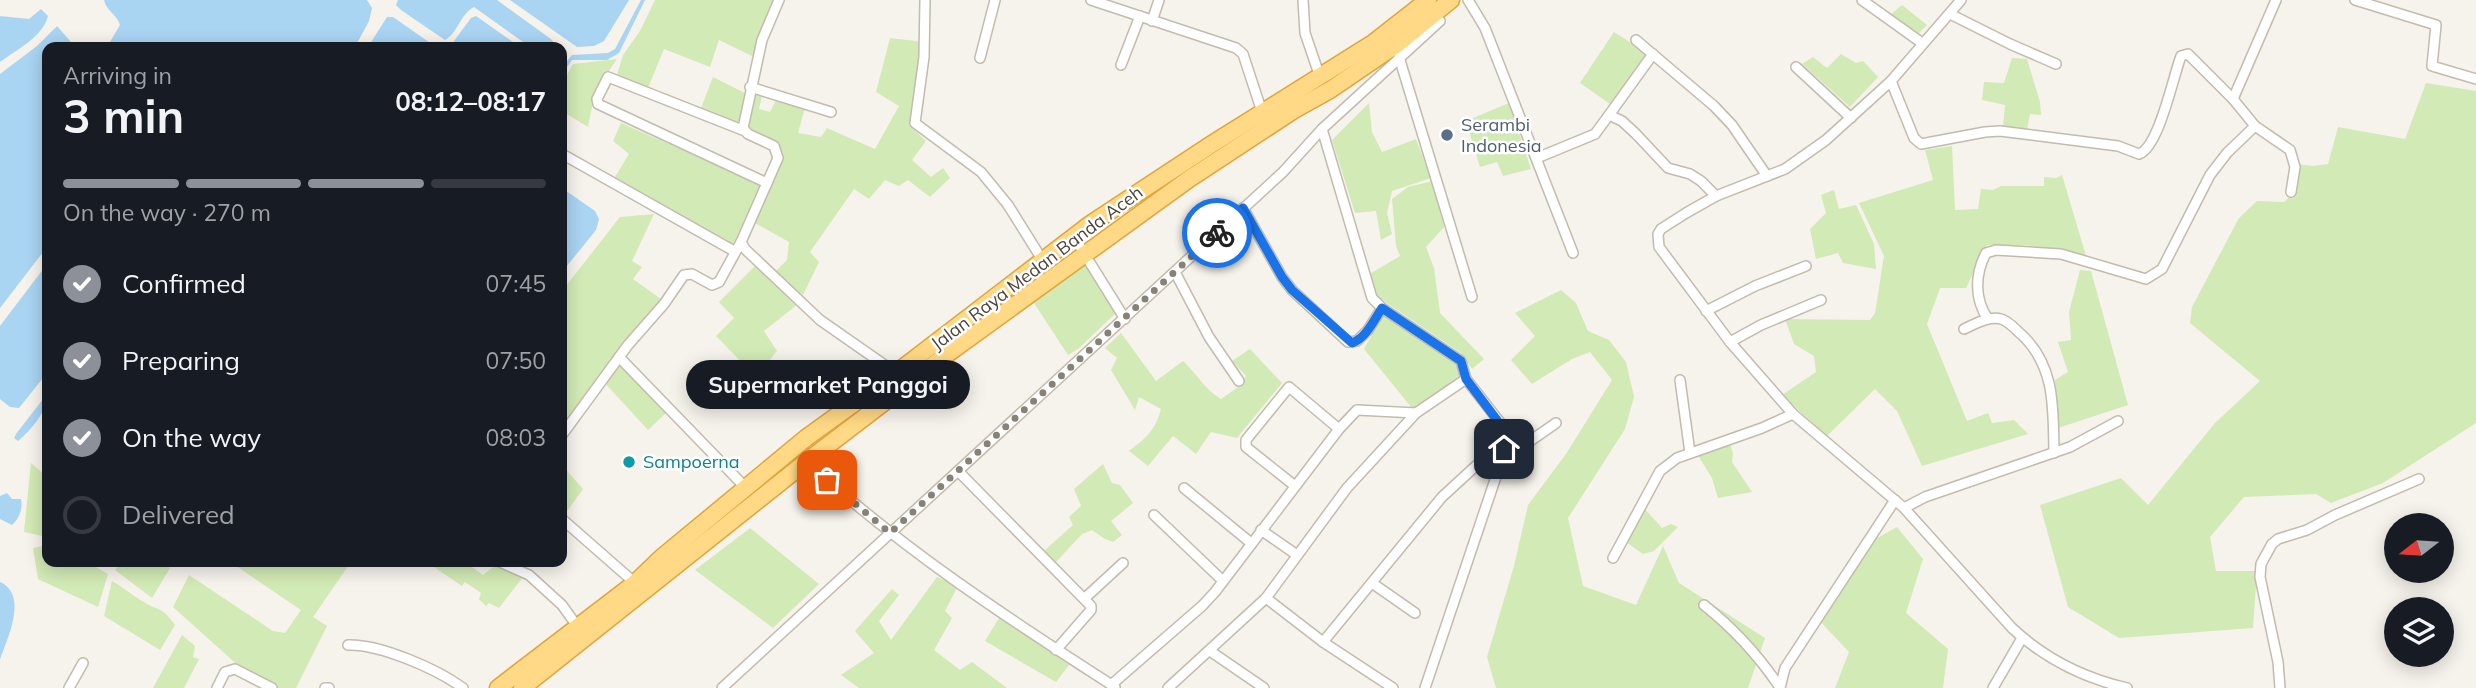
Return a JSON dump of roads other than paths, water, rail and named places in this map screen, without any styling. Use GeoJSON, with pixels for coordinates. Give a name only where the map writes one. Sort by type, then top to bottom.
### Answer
{"type":"FeatureCollection","features":[{"type":"Feature","properties":{"kind":"highway","name":"Jalan Raya Medan Banda Aceh"},"geometry":{"type":"LineString","coordinates":[[498,688],[635,583],[793,449],[1074,237],[1133,195],[1320,77],[1409,17],[1451,0]]}},
{"type":"Feature","properties":{"kind":"highway","name":"Jalan Raya Medan Banda Aceh"},"geometry":{"type":"LineString","coordinates":[[522,688],[806,462],[1085,253],[1189,178],[1294,110],[1398,53],[1409,17],[1431,7]]}},
{"type":"Feature","properties":{"kind":"street"},"geometry":{"type":"LineString","coordinates":[[745,131],[743,128],[750,87],[762,40],[779,0]]}},
{"type":"Feature","properties":{"kind":"street"},"geometry":{"type":"LineString","coordinates":[[925,0],[924,57],[915,123],[981,172],[1008,205],[1043,261]]}},
{"type":"Feature","properties":{"kind":"street"},"geometry":{"type":"LineString","coordinates":[[979,58],[995,0]]}},
{"type":"Feature","properties":{"kind":"street"},"geometry":{"type":"LineString","coordinates":[[1091,0],[1240,50],[1262,112]]}},
{"type":"Feature","properties":{"kind":"street"},"geometry":{"type":"LineString","coordinates":[[1152,21],[1159,0]]}},
{"type":"Feature","properties":{"kind":"street"},"geometry":{"type":"LineString","coordinates":[[1303,0],[1305,33],[1320,77]]}},
{"type":"Feature","properties":{"kind":"street"},"geometry":{"type":"LineString","coordinates":[[1468,0],[1485,28],[1573,253]]}},
{"type":"Feature","properties":{"kind":"street"},"geometry":{"type":"LineString","coordinates":[[1862,0],[1922,43]]}},
{"type":"Feature","properties":{"kind":"street"},"geometry":{"type":"LineString","coordinates":[[1961,0],[1891,81],[1807,156],[1785,169],[1716,196],[1661,229],[1658,234],[1659,247],[1730,342],[1793,414],[1904,508],[2022,638],[2080,674],[2127,688]]}},
{"type":"Feature","properties":{"kind":"street"},"geometry":{"type":"LineString","coordinates":[[2233,99],[2276,0]]}},
{"type":"Feature","properties":{"kind":"street"},"geometry":{"type":"LineString","coordinates":[[2355,0],[2436,25],[2432,66],[2476,79]]}},
{"type":"Feature","properties":{"kind":"street"},"geometry":{"type":"LineString","coordinates":[[722,688],[1283,172],[1398,53],[1440,21],[1431,7]]}},
{"type":"Feature","properties":{"kind":"street"},"geometry":{"type":"LineString","coordinates":[[1950,14],[2056,64]]}},
{"type":"Feature","properties":{"kind":"street"},"geometry":{"type":"LineString","coordinates":[[1121,65],[1140,16]]}},
{"type":"Feature","properties":{"kind":"street"},"geometry":{"type":"LineString","coordinates":[[1636,40],[1732,125],[1767,176]]}},
{"type":"Feature","properties":{"kind":"street"},"geometry":{"type":"LineString","coordinates":[[1398,53],[1472,298]]}},
{"type":"Feature","properties":{"kind":"street"},"geometry":{"type":"LineString","coordinates":[[1537,158],[1595,134],[1653,54]]}},
{"type":"Feature","properties":{"kind":"street"},"geometry":{"type":"LineString","coordinates":[[1891,81],[1914,138],[1927,145],[2000,131],[2118,146],[2142,154],[2158,129],[2180,58],[2188,54],[2233,99],[2255,126],[2290,150],[2295,167],[2291,192]]}},
{"type":"Feature","properties":{"kind":"street"},"geometry":{"type":"LineString","coordinates":[[1796,67],[1851,118]]}},
{"type":"Feature","properties":{"kind":"street"},"geometry":{"type":"LineString","coordinates":[[567,428],[684,275],[692,274],[714,285],[723,276],[778,162],[774,146],[745,131],[608,77],[597,99],[598,104],[767,183]]}},
{"type":"Feature","properties":{"kind":"street"},"geometry":{"type":"LineString","coordinates":[[750,87],[831,112]]}},
{"type":"Feature","properties":{"kind":"street"},"geometry":{"type":"LineString","coordinates":[[1609,114],[1629,128],[1668,168],[1690,174],[1716,196]]}},
{"type":"Feature","properties":{"kind":"street"},"geometry":{"type":"LineString","coordinates":[[1988,319],[1978,301],[1978,278],[1980,263],[1986,253],[1996,250],[2061,254],[2123,274],[2146,279],[2154,276],[2162,269],[2210,175],[2227,153],[2255,126]]}},
{"type":"Feature","properties":{"kind":"street"},"geometry":{"type":"LineString","coordinates":[[1322,129],[1369,293],[1382,308],[1461,361],[1466,379],[1512,440],[1523,446],[1556,423]]}},
{"type":"Feature","properties":{"kind":"street"},"geometry":{"type":"LineString","coordinates":[[567,157],[734,251]]}},
{"type":"Feature","properties":{"kind":"street"},"geometry":{"type":"LineString","coordinates":[[1243,208],[1292,290],[1348,342],[1357,341],[1368,330],[1382,308]]}},
{"type":"Feature","properties":{"kind":"street"},"geometry":{"type":"LineString","coordinates":[[1074,237],[1125,318]]}},
{"type":"Feature","properties":{"kind":"street"},"geometry":{"type":"LineString","coordinates":[[741,242],[745,249],[820,320],[896,373]]}},
{"type":"Feature","properties":{"kind":"street"},"geometry":{"type":"LineString","coordinates":[[1706,311],[1755,286],[1806,266]]}},
{"type":"Feature","properties":{"kind":"street"},"geometry":{"type":"LineString","coordinates":[[1175,272],[1209,337],[1239,381]]}},
{"type":"Feature","properties":{"kind":"street"},"geometry":{"type":"LineString","coordinates":[[1730,342],[1761,325],[1821,300]]}},
{"type":"Feature","properties":{"kind":"street"},"geometry":{"type":"LineString","coordinates":[[1964,329],[1988,319],[2002,319],[2033,345],[2050,384],[2055,416],[2054,453]]}},
{"type":"Feature","properties":{"kind":"street"},"geometry":{"type":"LineString","coordinates":[[620,357],[745,487]]}},
{"type":"Feature","properties":{"kind":"street"},"geometry":{"type":"LineString","coordinates":[[1168,688],[1266,598],[1347,488],[1416,413],[1466,379]]}},
{"type":"Feature","properties":{"kind":"street"},"geometry":{"type":"LineString","coordinates":[[1680,380],[1689,453]]}},
{"type":"Feature","properties":{"kind":"street"},"geometry":{"type":"LineString","coordinates":[[1295,486],[1246,447],[1246,440],[1262,419],[1289,387],[1339,429]]}},
{"type":"Feature","properties":{"kind":"street"},"geometry":{"type":"LineString","coordinates":[[793,449],[890,533],[1056,650],[1114,686],[1202,606],[1339,429],[1360,408],[1416,413]]}},
{"type":"Feature","properties":{"kind":"street"},"geometry":{"type":"LineString","coordinates":[[1614,558],[1660,471],[1677,458],[1793,414]]}},
{"type":"Feature","properties":{"kind":"street"},"geometry":{"type":"LineString","coordinates":[[1904,508],[2054,453],[2094,436],[2118,421]]}},
{"type":"Feature","properties":{"kind":"street"},"geometry":{"type":"LineString","coordinates":[[1323,642],[1442,497],[1479,463],[1504,449],[1512,440]]}},
{"type":"Feature","properties":{"kind":"street"},"geometry":{"type":"LineString","coordinates":[[1425,688],[1504,449]]}},
{"type":"Feature","properties":{"kind":"street"},"geometry":{"type":"LineString","coordinates":[[958,471],[1085,598],[1091,610],[1056,650]]}},
{"type":"Feature","properties":{"kind":"street"},"geometry":{"type":"LineString","coordinates":[[2280,688],[2278,662],[2260,577],[2261,564],[2272,544],[2278,539],[2307,530],[2418,479]]}},
{"type":"Feature","properties":{"kind":"street"},"geometry":{"type":"LineString","coordinates":[[1184,488],[1251,543]]}},
{"type":"Feature","properties":{"kind":"street"},"geometry":{"type":"LineString","coordinates":[[1779,687],[1785,668],[1895,500]]}},
{"type":"Feature","properties":{"kind":"street"},"geometry":{"type":"LineString","coordinates":[[1154,514],[1223,581]]}},
{"type":"Feature","properties":{"kind":"street"},"geometry":{"type":"LineString","coordinates":[[567,523],[635,583]]}},
{"type":"Feature","properties":{"kind":"street"},"geometry":{"type":"LineString","coordinates":[[1261,530],[1297,555]]}},
{"type":"Feature","properties":{"kind":"street"},"geometry":{"type":"LineString","coordinates":[[1085,598],[1123,563]]}},
{"type":"Feature","properties":{"kind":"street"},"geometry":{"type":"LineString","coordinates":[[511,567],[529,575],[562,605],[577,626]]}},
{"type":"Feature","properties":{"kind":"street"},"geometry":{"type":"LineString","coordinates":[[1372,583],[1415,613]]}},
{"type":"Feature","properties":{"kind":"street"},"geometry":{"type":"LineString","coordinates":[[1266,598],[1323,642],[1393,688]]}},
{"type":"Feature","properties":{"kind":"street"},"geometry":{"type":"LineString","coordinates":[[1704,604],[1745,643],[1779,687]]}},
{"type":"Feature","properties":{"kind":"street"},"geometry":{"type":"LineString","coordinates":[[1993,688],[2022,638]]}},
{"type":"Feature","properties":{"kind":"street"},"geometry":{"type":"LineString","coordinates":[[348,645],[372,647],[394,655],[434,670],[463,688]]}},
{"type":"Feature","properties":{"kind":"street"},"geometry":{"type":"LineString","coordinates":[[1210,651],[1264,688]]}},
{"type":"Feature","properties":{"kind":"street"},"geometry":{"type":"LineString","coordinates":[[69,688],[83,663]]}},
{"type":"Feature","properties":{"kind":"street"},"geometry":{"type":"LineString","coordinates":[[217,688],[225,672],[231,669],[272,688]]}},
{"type":"Feature","properties":{"kind":"water"},"geometry":{"type":"Polygon","coordinates":[[[104,0],[367,0],[372,8],[369,21],[358,42],[110,42],[120,25],[104,0]]]}},
{"type":"Feature","properties":{"kind":"water"},"geometry":{"type":"Polygon","coordinates":[[[398,0],[497,0],[553,42],[523,42],[474,7],[465,14],[445,40],[396,5],[398,0]]]}},
{"type":"Feature","properties":{"kind":"water"},"geometry":{"type":"Polygon","coordinates":[[[510,0],[629,0],[604,41],[594,46],[577,47],[510,0]]]}},
{"type":"Feature","properties":{"kind":"water"},"geometry":{"type":"Polygon","coordinates":[[[641,0],[645,0],[619,53],[607,60],[572,60],[567,67],[567,61],[572,55],[608,53],[615,49],[641,0]]]}},
{"type":"Feature","properties":{"kind":"water"},"geometry":{"type":"Polygon","coordinates":[[[41,9],[48,16],[41,30],[0,62],[0,16],[29,19],[41,9]]]}},
{"type":"Feature","properties":{"kind":"water"},"geometry":{"type":"Polygon","coordinates":[[[476,16],[513,42],[454,42],[471,18],[476,16]]]}},
{"type":"Feature","properties":{"kind":"water"},"geometry":{"type":"Polygon","coordinates":[[[387,17],[393,17],[429,42],[371,42],[387,17]]]}},
{"type":"Feature","properties":{"kind":"water"},"geometry":{"type":"Polygon","coordinates":[[[57,26],[71,42],[42,42],[42,253],[0,308],[0,74],[37,46],[57,26]]]}},
{"type":"Feature","properties":{"kind":"water"},"geometry":{"type":"Polygon","coordinates":[[[567,191],[595,211],[599,219],[596,230],[567,266],[567,191]]]}},
{"type":"Feature","properties":{"kind":"water"},"geometry":{"type":"Polygon","coordinates":[[[42,271],[42,379],[19,408],[10,407],[0,399],[0,326],[42,271]]]}},
{"type":"Feature","properties":{"kind":"water"},"geometry":{"type":"Polygon","coordinates":[[[42,400],[42,411],[33,426],[18,441],[14,438],[42,400]]]}},
{"type":"Feature","properties":{"kind":"water"},"geometry":{"type":"Polygon","coordinates":[[[7,493],[12,499],[21,499],[20,513],[12,525],[0,519],[0,496],[7,493]]]}},
{"type":"Feature","properties":{"kind":"water"},"geometry":{"type":"Polygon","coordinates":[[[0,582],[9,588],[15,607],[11,630],[0,660],[0,582]]]}},
{"type":"Feature","properties":{"kind":"place","name":"Serambi Indonesia"},"geometry":{"type":"Point","coordinates":[1447,135]}},
{"type":"Feature","properties":{"kind":"place","name":"Sampoerna"},"geometry":{"type":"Point","coordinates":[629,462]}},
{"type":"Feature","properties":{"kind":"place","name":"Supermarket Panggoi"},"geometry":{"type":"Point","coordinates":[827,480]}}]}
